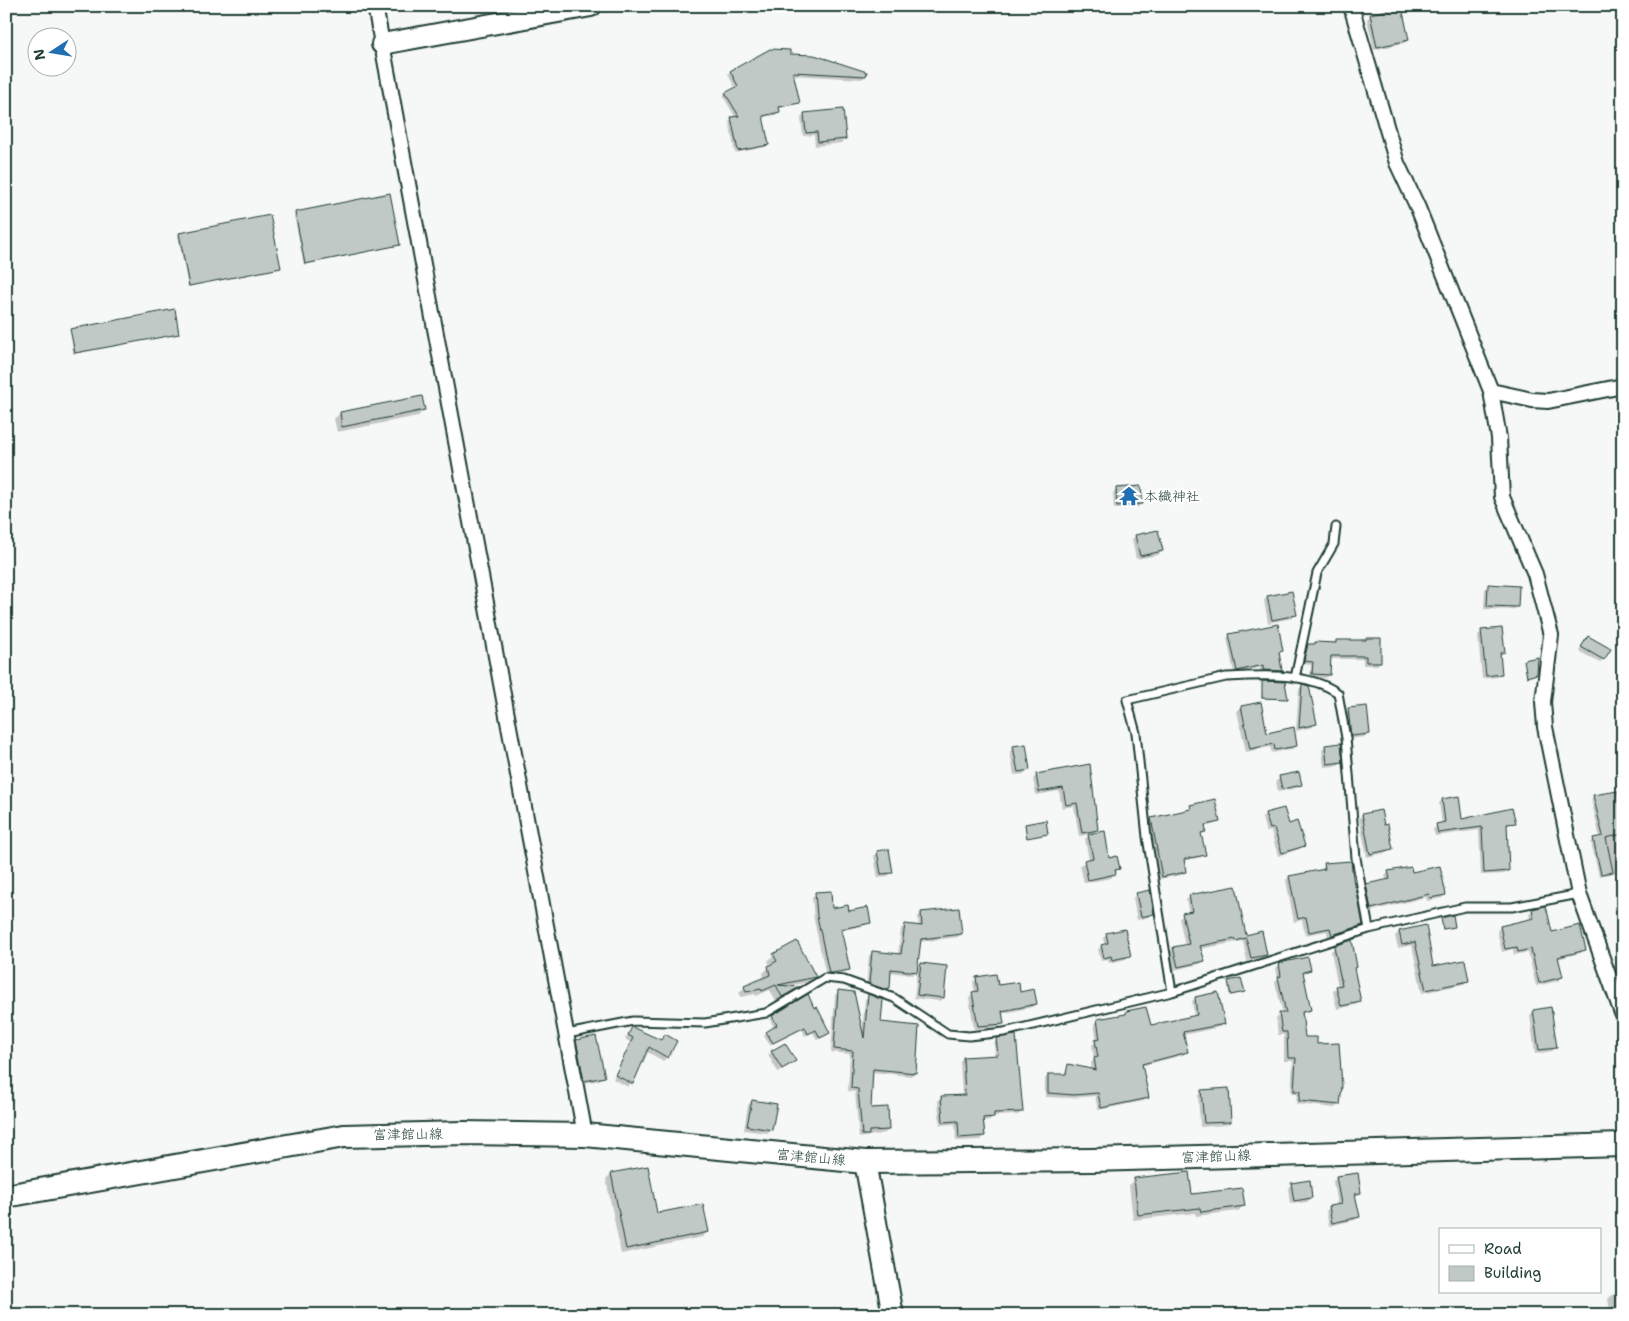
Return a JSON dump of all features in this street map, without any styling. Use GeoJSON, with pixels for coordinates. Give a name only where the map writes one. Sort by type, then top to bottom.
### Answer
{"type":"FeatureCollection","features":[{"type":"Feature","properties":{"kind":"main road","name":"富津館山線"},"geometry":{"type":"LineString","coordinates":[[6,1196],[344,1136],[463,1133],[586,1135],[865,1162],[1092,1160],[1623,1145]]}},
{"type":"Feature","properties":{"kind":"street"},"geometry":{"type":"LineString","coordinates":[[375,6],[586,1135]]}},
{"type":"Feature","properties":{"kind":"street"},"geometry":{"type":"LineString","coordinates":[[382,44],[591,6]]}},
{"type":"Feature","properties":{"kind":"street"},"geometry":{"type":"LineString","coordinates":[[1351,6],[1397,163],[1418,208],[1491,391],[1499,438],[1502,497],[1535,574],[1551,635],[1543,702],[1545,727],[1579,894],[1622,1010]]}},
{"type":"Feature","properties":{"kind":"street"},"geometry":{"type":"LineString","coordinates":[[1491,391],[1532,400],[1548,401],[1623,386]]}},
{"type":"Feature","properties":{"kind":"street"},"geometry":{"type":"LineString","coordinates":[[865,1162],[893,1315]]}},
{"type":"Feature","properties":{"kind":"lane"},"geometry":{"type":"LineString","coordinates":[[1295,678],[1317,573],[1334,544],[1336,527]]}},
{"type":"Feature","properties":{"kind":"lane"},"geometry":{"type":"LineString","coordinates":[[1172,992],[1147,836],[1136,733],[1127,700],[1226,677],[1295,678],[1330,688],[1338,693],[1342,707],[1356,858],[1368,929]]}},
{"type":"Feature","properties":{"kind":"lane"},"geometry":{"type":"LineString","coordinates":[[567,1034],[633,1021],[705,1023],[766,1012],[825,978],[844,980],[894,998],[948,1034],[969,1036],[1004,1032],[1172,992],[1368,929],[1465,907],[1512,907],[1579,894]]}},
{"type":"Feature","properties":{"kind":"building"},"geometry":{"type":"Polygon","coordinates":[[[1402,7],[1409,40],[1377,47],[1370,14],[1402,7]]]}},
{"type":"Feature","properties":{"kind":"building"},"geometry":{"type":"Polygon","coordinates":[[[770,49],[790,50],[790,54],[814,55],[867,72],[866,76],[793,72],[800,103],[779,107],[780,112],[763,116],[769,145],[738,151],[731,117],[739,116],[725,93],[738,86],[730,71],[770,49]]]}},
{"type":"Feature","properties":{"kind":"building"},"geometry":{"type":"Polygon","coordinates":[[[843,109],[846,139],[818,142],[817,132],[806,133],[804,113],[843,109]]]}},
{"type":"Feature","properties":{"kind":"building"},"geometry":{"type":"Polygon","coordinates":[[[390,193],[400,245],[305,264],[295,212],[390,193]]]}},
{"type":"Feature","properties":{"kind":"building"},"geometry":{"type":"Polygon","coordinates":[[[270,215],[281,268],[189,286],[179,233],[270,215]]]}},
{"type":"Feature","properties":{"kind":"building"},"geometry":{"type":"Polygon","coordinates":[[[175,309],[179,334],[75,353],[70,329],[175,309]]]}},
{"type":"Feature","properties":{"kind":"building"},"geometry":{"type":"Polygon","coordinates":[[[422,396],[425,410],[342,427],[340,412],[422,396]]]}},
{"type":"Feature","properties":{"kind":"building","name":"本織神社"},"geometry":{"type":"Polygon","coordinates":[[[1141,486],[1143,504],[1117,506],[1116,488],[1141,486]]]}},
{"type":"Feature","properties":{"kind":"building"},"geometry":{"type":"Polygon","coordinates":[[[1158,530],[1163,551],[1140,556],[1135,535],[1158,530]]]}},
{"type":"Feature","properties":{"kind":"building"},"geometry":{"type":"Polygon","coordinates":[[[1488,584],[1519,586],[1518,607],[1487,606],[1488,584]]]}},
{"type":"Feature","properties":{"kind":"building"},"geometry":{"type":"Polygon","coordinates":[[[1292,591],[1297,615],[1272,620],[1267,596],[1292,591]]]}},
{"type":"Feature","properties":{"kind":"building"},"geometry":{"type":"Polygon","coordinates":[[[1278,624],[1283,651],[1279,652],[1282,671],[1263,670],[1263,665],[1237,671],[1229,634],[1278,624]]]}},
{"type":"Feature","properties":{"kind":"building"},"geometry":{"type":"Polygon","coordinates":[[[1502,628],[1505,652],[1500,653],[1502,674],[1486,676],[1481,630],[1502,628]]]}},
{"type":"Feature","properties":{"kind":"building"},"geometry":{"type":"Polygon","coordinates":[[[1588,636],[1611,649],[1604,660],[1581,647],[1588,636]]]}},
{"type":"Feature","properties":{"kind":"building"},"geometry":{"type":"Polygon","coordinates":[[[1366,638],[1381,638],[1381,662],[1366,662],[1366,656],[1331,656],[1330,675],[1312,674],[1313,662],[1304,661],[1308,644],[1315,644],[1315,642],[1336,643],[1336,640],[1366,640],[1366,638]]]}},
{"type":"Feature","properties":{"kind":"building"},"geometry":{"type":"Polygon","coordinates":[[[1538,657],[1537,674],[1527,677],[1524,660],[1538,657]]]}},
{"type":"Feature","properties":{"kind":"building"},"geometry":{"type":"Polygon","coordinates":[[[1262,681],[1285,682],[1288,699],[1262,698],[1262,681]]]}},
{"type":"Feature","properties":{"kind":"building"},"geometry":{"type":"Polygon","coordinates":[[[1302,684],[1309,686],[1317,724],[1299,728],[1302,684]]]}},
{"type":"Feature","properties":{"kind":"building"},"geometry":{"type":"Polygon","coordinates":[[[1261,702],[1267,733],[1294,727],[1297,746],[1275,750],[1274,744],[1250,749],[1241,706],[1261,702]]]}},
{"type":"Feature","properties":{"kind":"building"},"geometry":{"type":"Polygon","coordinates":[[[1367,706],[1370,734],[1351,736],[1348,708],[1367,706]]]}},
{"type":"Feature","properties":{"kind":"building"},"geometry":{"type":"Polygon","coordinates":[[[1341,743],[1343,762],[1327,764],[1325,745],[1341,743]]]}},
{"type":"Feature","properties":{"kind":"building"},"geometry":{"type":"Polygon","coordinates":[[[1026,744],[1030,770],[1018,772],[1013,746],[1026,744]]]}},
{"type":"Feature","properties":{"kind":"building"},"geometry":{"type":"Polygon","coordinates":[[[1090,764],[1098,830],[1082,833],[1077,803],[1066,805],[1063,788],[1039,792],[1036,774],[1090,764]]]}},
{"type":"Feature","properties":{"kind":"building"},"geometry":{"type":"Polygon","coordinates":[[[1299,772],[1302,785],[1282,789],[1279,776],[1299,772]]]}},
{"type":"Feature","properties":{"kind":"building"},"geometry":{"type":"Polygon","coordinates":[[[1618,791],[1623,816],[1623,834],[1606,838],[1613,872],[1601,874],[1593,838],[1603,836],[1593,795],[1618,791]]]}},
{"type":"Feature","properties":{"kind":"building"},"geometry":{"type":"Polygon","coordinates":[[[1459,796],[1462,819],[1512,808],[1516,823],[1507,824],[1509,871],[1484,873],[1482,827],[1438,833],[1436,824],[1445,822],[1442,799],[1459,796]]]}},
{"type":"Feature","properties":{"kind":"building"},"geometry":{"type":"Polygon","coordinates":[[[1215,799],[1220,822],[1205,825],[1206,832],[1201,833],[1206,855],[1184,859],[1186,872],[1162,877],[1151,818],[1191,809],[1190,805],[1215,799]]]}},
{"type":"Feature","properties":{"kind":"building"},"geometry":{"type":"Polygon","coordinates":[[[1284,808],[1289,824],[1297,821],[1305,846],[1282,853],[1274,828],[1270,829],[1265,813],[1284,808]]]}},
{"type":"Feature","properties":{"kind":"building"},"geometry":{"type":"Polygon","coordinates":[[[1381,810],[1384,825],[1388,824],[1393,849],[1370,854],[1362,814],[1381,810]]]}},
{"type":"Feature","properties":{"kind":"building"},"geometry":{"type":"Polygon","coordinates":[[[1046,820],[1048,834],[1027,838],[1025,824],[1046,820]]]}},
{"type":"Feature","properties":{"kind":"building"},"geometry":{"type":"Polygon","coordinates":[[[1105,831],[1109,858],[1117,856],[1120,869],[1115,870],[1116,874],[1088,880],[1084,860],[1093,858],[1088,834],[1105,831]]]}},
{"type":"Feature","properties":{"kind":"building"},"geometry":{"type":"Polygon","coordinates":[[[889,849],[893,873],[881,874],[877,851],[889,849]]]}},
{"type":"Feature","properties":{"kind":"building"},"geometry":{"type":"Polygon","coordinates":[[[1351,861],[1354,886],[1356,886],[1363,925],[1332,935],[1330,928],[1309,932],[1306,917],[1298,919],[1289,876],[1325,869],[1324,863],[1351,861]]]}},
{"type":"Feature","properties":{"kind":"building"},"geometry":{"type":"Polygon","coordinates":[[[1440,866],[1446,895],[1430,898],[1429,894],[1371,909],[1366,884],[1390,879],[1388,871],[1411,867],[1412,872],[1440,866]]]}},
{"type":"Feature","properties":{"kind":"building"},"geometry":{"type":"Polygon","coordinates":[[[1236,886],[1246,935],[1262,931],[1267,955],[1251,958],[1246,938],[1236,941],[1235,939],[1200,946],[1205,961],[1178,967],[1173,947],[1189,944],[1182,913],[1192,911],[1189,895],[1236,886]]]}},
{"type":"Feature","properties":{"kind":"building"},"geometry":{"type":"Polygon","coordinates":[[[1150,890],[1154,914],[1141,917],[1136,893],[1150,890]]]}},
{"type":"Feature","properties":{"kind":"building"},"geometry":{"type":"Polygon","coordinates":[[[831,891],[832,908],[848,905],[849,911],[868,907],[871,923],[841,929],[850,970],[829,973],[817,916],[815,892],[831,891]]]}},
{"type":"Feature","properties":{"kind":"building"},"geometry":{"type":"Polygon","coordinates":[[[1546,906],[1552,932],[1580,925],[1586,950],[1558,957],[1563,977],[1539,983],[1531,949],[1518,952],[1517,947],[1505,949],[1500,926],[1534,918],[1532,909],[1546,906]]]}},
{"type":"Feature","properties":{"kind":"building"},"geometry":{"type":"Polygon","coordinates":[[[959,908],[962,934],[921,939],[917,972],[891,969],[890,988],[884,989],[869,984],[872,951],[901,954],[905,924],[922,926],[921,912],[959,908]]]}},
{"type":"Feature","properties":{"kind":"building"},"geometry":{"type":"Polygon","coordinates":[[[1453,915],[1455,927],[1443,929],[1441,918],[1453,915]]]}},
{"type":"Feature","properties":{"kind":"building"},"geometry":{"type":"Polygon","coordinates":[[[1426,925],[1433,966],[1465,960],[1469,981],[1426,990],[1415,942],[1402,945],[1399,931],[1426,925]]]}},
{"type":"Feature","properties":{"kind":"building"},"geometry":{"type":"Polygon","coordinates":[[[1125,929],[1131,956],[1112,960],[1111,956],[1104,958],[1101,945],[1108,943],[1106,933],[1125,929]]]}},
{"type":"Feature","properties":{"kind":"building"},"geometry":{"type":"Polygon","coordinates":[[[1352,940],[1357,967],[1354,968],[1361,1002],[1341,1006],[1336,986],[1342,985],[1334,946],[1352,940]]]}},
{"type":"Feature","properties":{"kind":"building"},"geometry":{"type":"Polygon","coordinates":[[[797,941],[816,977],[778,985],[800,987],[782,997],[776,985],[762,991],[761,989],[746,992],[744,986],[770,975],[768,966],[777,961],[773,954],[797,941]]]}},
{"type":"Feature","properties":{"kind":"building"},"geometry":{"type":"Polygon","coordinates":[[[1308,957],[1311,970],[1303,972],[1311,1010],[1302,1012],[1305,1037],[1317,1037],[1317,1044],[1339,1043],[1342,1086],[1340,1105],[1299,1101],[1300,1091],[1294,1091],[1296,1058],[1288,1058],[1287,1032],[1282,1032],[1279,1013],[1286,1013],[1278,977],[1281,976],[1279,963],[1308,957]]]}},
{"type":"Feature","properties":{"kind":"building"},"geometry":{"type":"Polygon","coordinates":[[[921,963],[947,966],[944,998],[917,995],[921,963]]]}},
{"type":"Feature","properties":{"kind":"building"},"geometry":{"type":"Polygon","coordinates":[[[996,974],[998,985],[1019,982],[1020,992],[1034,989],[1037,1004],[1002,1011],[1004,1024],[978,1026],[972,992],[978,991],[976,977],[996,974]]]}},
{"type":"Feature","properties":{"kind":"building"},"geometry":{"type":"Polygon","coordinates":[[[1241,978],[1245,992],[1231,995],[1228,981],[1241,978]]]}},
{"type":"Feature","properties":{"kind":"building"},"geometry":{"type":"Polygon","coordinates":[[[838,990],[854,992],[864,1038],[868,994],[883,1000],[881,1022],[919,1026],[916,1073],[873,1069],[871,1108],[888,1107],[889,1130],[869,1131],[869,1135],[862,1135],[858,1089],[851,1088],[853,1051],[834,1049],[838,990]]]}},
{"type":"Feature","properties":{"kind":"building"},"geometry":{"type":"Polygon","coordinates":[[[1218,992],[1225,1024],[1183,1032],[1188,1052],[1142,1064],[1149,1098],[1101,1108],[1098,1093],[1074,1095],[1048,1093],[1048,1074],[1066,1074],[1068,1064],[1096,1070],[1094,1058],[1098,1057],[1095,1040],[1100,1039],[1097,1019],[1126,1014],[1126,1011],[1146,1007],[1151,1025],[1197,1015],[1195,997],[1218,992]]]}},
{"type":"Feature","properties":{"kind":"building"},"geometry":{"type":"Polygon","coordinates":[[[808,994],[814,1008],[817,1007],[830,1033],[820,1038],[816,1030],[808,1034],[805,1027],[773,1043],[766,1032],[777,1025],[772,1016],[808,994]]]}},
{"type":"Feature","properties":{"kind":"building"},"geometry":{"type":"Polygon","coordinates":[[[1551,1007],[1557,1048],[1539,1050],[1533,1010],[1551,1007]]]}},
{"type":"Feature","properties":{"kind":"building"},"geometry":{"type":"Polygon","coordinates":[[[632,1027],[661,1040],[665,1034],[677,1041],[668,1058],[649,1047],[633,1084],[615,1075],[633,1038],[628,1035],[632,1027]]]}},
{"type":"Feature","properties":{"kind":"building"},"geometry":{"type":"Polygon","coordinates":[[[1016,1035],[1023,1112],[994,1113],[994,1117],[983,1118],[985,1136],[959,1138],[958,1121],[943,1122],[941,1096],[965,1095],[963,1057],[998,1055],[996,1038],[1016,1035]]]}},
{"type":"Feature","properties":{"kind":"building"},"geometry":{"type":"Polygon","coordinates":[[[596,1036],[605,1077],[584,1081],[576,1040],[596,1036]]]}},
{"type":"Feature","properties":{"kind":"building"},"geometry":{"type":"Polygon","coordinates":[[[785,1043],[796,1061],[782,1069],[771,1051],[785,1043]]]}},
{"type":"Feature","properties":{"kind":"building"},"geometry":{"type":"Polygon","coordinates":[[[1229,1088],[1231,1122],[1204,1123],[1201,1090],[1229,1088]]]}},
{"type":"Feature","properties":{"kind":"building"},"geometry":{"type":"Polygon","coordinates":[[[752,1100],[777,1104],[772,1130],[747,1126],[752,1100]]]}},
{"type":"Feature","properties":{"kind":"building"},"geometry":{"type":"Polygon","coordinates":[[[648,1166],[657,1213],[703,1204],[709,1232],[626,1249],[611,1173],[648,1166]]]}},
{"type":"Feature","properties":{"kind":"building"},"geometry":{"type":"Polygon","coordinates":[[[1189,1172],[1192,1194],[1242,1188],[1245,1206],[1201,1212],[1200,1208],[1138,1215],[1134,1178],[1189,1172]]]}},
{"type":"Feature","properties":{"kind":"building"},"geometry":{"type":"Polygon","coordinates":[[[1358,1173],[1361,1193],[1355,1194],[1360,1217],[1332,1223],[1329,1206],[1341,1204],[1336,1176],[1358,1173]]]}},
{"type":"Feature","properties":{"kind":"building"},"geometry":{"type":"Polygon","coordinates":[[[1310,1180],[1312,1198],[1294,1201],[1291,1183],[1310,1180]]]}},
{"type":"Feature","properties":{"kind":"place","name":"本織神社"},"geometry":{"type":"Point","coordinates":[1129,496]}}]}
